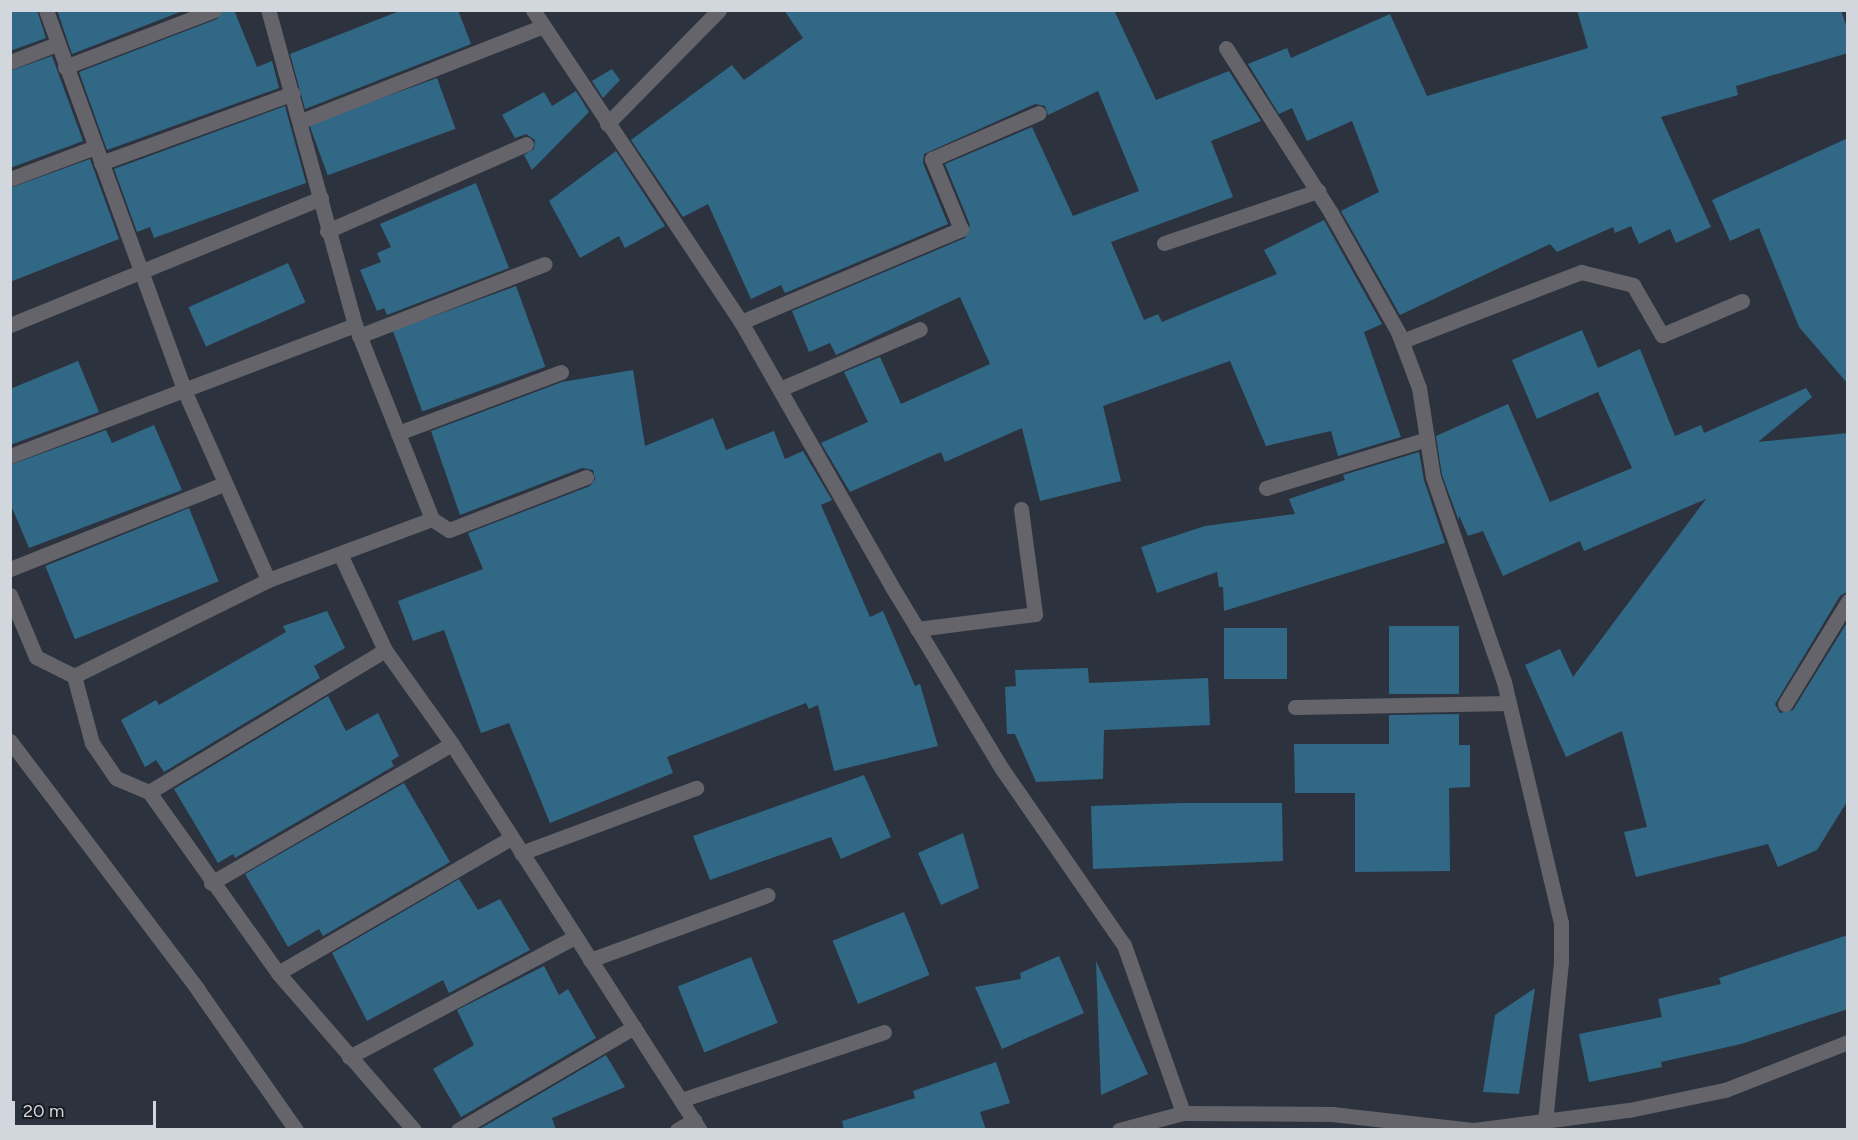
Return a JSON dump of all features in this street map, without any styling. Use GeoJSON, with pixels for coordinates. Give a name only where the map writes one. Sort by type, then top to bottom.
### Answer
{"type":"FeatureCollection","features":[{"type":"Feature","properties":{"kind":"street"},"geometry":{"type":"LineString","coordinates":[[46,10],[184,390],[268,579]]}},
{"type":"Feature","properties":{"kind":"street"},"geometry":{"type":"LineString","coordinates":[[65,67],[214,10]]}},
{"type":"Feature","properties":{"kind":"street"},"geometry":{"type":"LineString","coordinates":[[268,10],[301,121],[327,231],[357,330],[432,519],[450,530],[586,477]]}},
{"type":"Feature","properties":{"kind":"street"},"geometry":{"type":"LineString","coordinates":[[533,10],[741,322],[917,629],[1002,769],[1124,945],[1183,1113]]}},
{"type":"Feature","properties":{"kind":"street"},"geometry":{"type":"LineString","coordinates":[[607,124],[719,10]]}},
{"type":"Feature","properties":{"kind":"street"},"geometry":{"type":"LineString","coordinates":[[301,121],[543,26]]}},
{"type":"Feature","properties":{"kind":"street"},"geometry":{"type":"LineString","coordinates":[[10,62],[57,44]]}},
{"type":"Feature","properties":{"kind":"street"},"geometry":{"type":"LineString","coordinates":[[1226,48],[1318,192],[1402,341],[1419,388],[1433,477],[1509,703],[1561,923],[1561,962],[1545,1121]]}},
{"type":"Feature","properties":{"kind":"street"},"geometry":{"type":"LineString","coordinates":[[101,163],[293,93]]}},
{"type":"Feature","properties":{"kind":"street"},"geometry":{"type":"LineString","coordinates":[[741,322],[961,229],[932,159],[1039,113]]}},
{"type":"Feature","properties":{"kind":"street"},"geometry":{"type":"LineString","coordinates":[[327,231],[526,144]]}},
{"type":"Feature","properties":{"kind":"street"},"geometry":{"type":"LineString","coordinates":[[10,179],[95,147]]}},
{"type":"Feature","properties":{"kind":"street"},"geometry":{"type":"LineString","coordinates":[[1164,243],[1318,192]]}},
{"type":"Feature","properties":{"kind":"street"},"geometry":{"type":"LineString","coordinates":[[10,325],[321,198]]}},
{"type":"Feature","properties":{"kind":"street"},"geometry":{"type":"LineString","coordinates":[[10,456],[184,390],[545,264]]}},
{"type":"Feature","properties":{"kind":"street"},"geometry":{"type":"LineString","coordinates":[[1402,341],[1581,272],[1633,285],[1662,335],[1742,301]]}},
{"type":"Feature","properties":{"kind":"street"},"geometry":{"type":"LineString","coordinates":[[780,389],[920,328]]}},
{"type":"Feature","properties":{"kind":"street"},"geometry":{"type":"LineString","coordinates":[[398,433],[561,372]]}},
{"type":"Feature","properties":{"kind":"street"},"geometry":{"type":"LineString","coordinates":[[1266,488],[1428,440]]}},
{"type":"Feature","properties":{"kind":"street"},"geometry":{"type":"LineString","coordinates":[[10,568],[224,484]]}},
{"type":"Feature","properties":{"kind":"street"},"geometry":{"type":"LineString","coordinates":[[917,629],[1035,614],[1021,509]]}},
{"type":"Feature","properties":{"kind":"street"},"geometry":{"type":"LineString","coordinates":[[74,676],[268,579],[432,519]]}},
{"type":"Feature","properties":{"kind":"street"},"geometry":{"type":"LineString","coordinates":[[340,554],[384,650],[452,744],[697,1125],[678,1130]]}},
{"type":"Feature","properties":{"kind":"street"},"geometry":{"type":"LineString","coordinates":[[10,595],[36,657],[74,676],[92,743],[116,778],[149,792],[211,883],[278,973],[414,1130]]}},
{"type":"Feature","properties":{"kind":"street"},"geometry":{"type":"LineString","coordinates":[[1785,704],[1848,601]]}},
{"type":"Feature","properties":{"kind":"street"},"geometry":{"type":"LineString","coordinates":[[149,792],[384,650]]}},
{"type":"Feature","properties":{"kind":"street"},"geometry":{"type":"LineString","coordinates":[[1295,707],[1509,703]]}},
{"type":"Feature","properties":{"kind":"street"},"geometry":{"type":"LineString","coordinates":[[10,741],[198,990],[296,1130]]}},
{"type":"Feature","properties":{"kind":"street"},"geometry":{"type":"LineString","coordinates":[[211,883],[452,744]]}},
{"type":"Feature","properties":{"kind":"street"},"geometry":{"type":"LineString","coordinates":[[521,853],[696,788]]}},
{"type":"Feature","properties":{"kind":"street"},"geometry":{"type":"LineString","coordinates":[[278,973],[511,838]]}},
{"type":"Feature","properties":{"kind":"street"},"geometry":{"type":"LineString","coordinates":[[590,960],[768,895]]}},
{"type":"Feature","properties":{"kind":"street"},"geometry":{"type":"LineString","coordinates":[[349,1057],[575,937]]}},
{"type":"Feature","properties":{"kind":"street"},"geometry":{"type":"LineString","coordinates":[[458,1130],[634,1027]]}},
{"type":"Feature","properties":{"kind":"street"},"geometry":{"type":"LineString","coordinates":[[681,1100],[884,1032]]}},
{"type":"Feature","properties":{"kind":"street"},"geometry":{"type":"LineString","coordinates":[[1119,1130],[1167,1122],[1183,1113],[1332,1114],[1473,1130],[1629,1110],[1725,1090],[1848,1042]]}},
{"type":"Feature","properties":{"kind":"building"},"geometry":{"type":"Polygon","coordinates":[[[10,10],[37,10],[46,38],[10,51],[10,10]]]}},
{"type":"Feature","properties":{"kind":"building"},"geometry":{"type":"Polygon","coordinates":[[[57,10],[185,10],[72,54],[57,10]]]}},
{"type":"Feature","properties":{"kind":"building"},"geometry":{"type":"Polygon","coordinates":[[[224,10],[234,10],[257,67],[272,61],[279,88],[107,150],[79,72],[217,19],[224,10]]]}},
{"type":"Feature","properties":{"kind":"building"},"geometry":{"type":"Polygon","coordinates":[[[402,10],[458,10],[471,44],[305,109],[290,54],[402,10]]]}},
{"type":"Feature","properties":{"kind":"building"},"geometry":{"type":"Polygon","coordinates":[[[784,10],[1114,10],[1156,100],[1229,71],[1261,121],[1211,141],[1233,197],[1111,242],[1144,320],[1158,314],[1162,322],[1277,274],[1264,250],[1324,220],[1382,324],[1364,332],[1401,437],[1338,456],[1331,431],[1266,446],[1230,361],[1103,406],[1121,481],[1040,501],[1022,428],[945,462],[941,452],[850,492],[821,443],[868,422],[844,372],[880,357],[901,404],[990,364],[960,297],[836,355],[830,343],[809,352],[792,311],[965,238],[970,225],[945,164],[1032,127],[1073,216],[1139,191],[1098,91],[1048,115],[1045,106],[1035,104],[924,154],[923,163],[948,224],[785,293],[781,285],[751,299],[708,204],[683,217],[631,140],[732,65],[744,80],[803,38],[784,10]]]}},
{"type":"Feature","properties":{"kind":"building"},"geometry":{"type":"Polygon","coordinates":[[[1577,10],[1841,10],[1848,31],[1848,53],[1736,86],[1738,95],[1661,117],[1711,227],[1676,243],[1670,229],[1639,244],[1631,226],[1615,233],[1613,227],[1557,252],[1550,244],[1400,315],[1341,211],[1379,192],[1352,121],[1307,141],[1292,108],[1279,114],[1248,64],[1287,48],[1291,58],[1390,14],[1427,96],[1588,48],[1577,10]]]}},
{"type":"Feature","properties":{"kind":"building"},"geometry":{"type":"Polygon","coordinates":[[[52,56],[83,141],[10,168],[10,71],[52,56]]]}},
{"type":"Feature","properties":{"kind":"building"},"geometry":{"type":"Polygon","coordinates":[[[612,69],[620,80],[603,98],[592,81],[612,69]]]}},
{"type":"Feature","properties":{"kind":"building"},"geometry":{"type":"Polygon","coordinates":[[[437,78],[455,129],[328,175],[309,125],[437,78]]]}},
{"type":"Feature","properties":{"kind":"building"},"geometry":{"type":"Polygon","coordinates":[[[576,91],[589,112],[532,170],[524,155],[534,149],[535,140],[526,134],[515,138],[502,115],[544,92],[552,106],[576,91]]]}},
{"type":"Feature","properties":{"kind":"building"},"geometry":{"type":"Polygon","coordinates":[[[285,106],[306,183],[154,238],[150,227],[137,232],[114,169],[285,106]]]}},
{"type":"Feature","properties":{"kind":"building"},"geometry":{"type":"Polygon","coordinates":[[[1848,138],[1848,384],[1799,327],[1759,228],[1730,241],[1712,200],[1848,138]]]}},
{"type":"Feature","properties":{"kind":"building"},"geometry":{"type":"Polygon","coordinates":[[[616,151],[665,226],[625,248],[619,236],[580,258],[549,201],[616,151]]]}},
{"type":"Feature","properties":{"kind":"building"},"geometry":{"type":"Polygon","coordinates":[[[90,159],[119,239],[10,282],[10,188],[90,159]]]}},
{"type":"Feature","properties":{"kind":"building"},"geometry":{"type":"Polygon","coordinates":[[[476,183],[509,268],[387,315],[384,308],[377,311],[360,270],[381,262],[377,253],[391,247],[380,224],[476,183]]]}},
{"type":"Feature","properties":{"kind":"building"},"geometry":{"type":"Polygon","coordinates":[[[288,263],[305,302],[206,347],[188,307],[288,263]]]}},
{"type":"Feature","properties":{"kind":"building"},"geometry":{"type":"Polygon","coordinates":[[[516,286],[545,367],[422,412],[393,331],[516,286]]]}},
{"type":"Feature","properties":{"kind":"building"},"geometry":{"type":"Polygon","coordinates":[[[1582,330],[1598,368],[1640,349],[1675,436],[1701,425],[1704,433],[1806,388],[1812,397],[1758,442],[1848,433],[1848,591],[1840,596],[1775,704],[1780,713],[1793,710],[1848,621],[1848,800],[1817,850],[1778,867],[1768,844],[1636,877],[1624,832],[1647,827],[1622,731],[1566,757],[1525,665],[1560,649],[1573,677],[1706,499],[1584,551],[1580,541],[1503,576],[1483,531],[1468,536],[1459,515],[1459,521],[1442,475],[1436,436],[1508,404],[1550,502],[1632,468],[1598,392],[1537,419],[1512,360],[1582,330]]]}},
{"type":"Feature","properties":{"kind":"building"},"geometry":{"type":"Polygon","coordinates":[[[78,361],[99,412],[10,445],[10,389],[78,361]]]}},
{"type":"Feature","properties":{"kind":"building"},"geometry":{"type":"Polygon","coordinates":[[[633,370],[645,446],[713,418],[726,450],[774,431],[785,459],[803,451],[832,500],[821,505],[870,617],[883,611],[915,686],[920,684],[938,746],[834,771],[818,705],[809,709],[806,703],[667,757],[673,773],[550,823],[509,723],[481,733],[444,630],[413,641],[398,601],[483,569],[468,533],[590,486],[595,479],[593,470],[582,468],[460,515],[431,431],[562,382],[633,370]]]}},
{"type":"Feature","properties":{"kind":"building"},"geometry":{"type":"Polygon","coordinates":[[[154,425],[182,490],[29,548],[10,503],[10,465],[106,430],[112,443],[154,425]]]}},
{"type":"Feature","properties":{"kind":"building"},"geometry":{"type":"Polygon","coordinates":[[[1419,452],[1424,480],[1445,543],[1224,611],[1223,587],[1219,587],[1217,572],[1157,593],[1141,547],[1205,526],[1295,514],[1289,499],[1345,480],[1343,475],[1419,452]]]}},
{"type":"Feature","properties":{"kind":"building"},"geometry":{"type":"Polygon","coordinates":[[[189,508],[219,581],[75,639],[45,566],[189,508]]]}},
{"type":"Feature","properties":{"kind":"building"},"geometry":{"type":"Polygon","coordinates":[[[327,611],[345,648],[314,666],[320,678],[164,772],[156,760],[145,767],[121,720],[156,700],[159,705],[286,632],[283,626],[327,611]]]}},
{"type":"Feature","properties":{"kind":"building"},"geometry":{"type":"Polygon","coordinates":[[[1389,626],[1459,626],[1459,694],[1389,694],[1389,626]]]}},
{"type":"Feature","properties":{"kind":"building"},"geometry":{"type":"Polygon","coordinates":[[[1224,628],[1287,628],[1287,679],[1224,679],[1224,628]]]}},
{"type":"Feature","properties":{"kind":"building"},"geometry":{"type":"Polygon","coordinates":[[[1088,668],[1089,683],[1208,678],[1210,725],[1104,730],[1103,779],[1036,782],[1015,734],[1007,734],[1005,687],[1016,686],[1015,670],[1088,668]]]}},
{"type":"Feature","properties":{"kind":"building"},"geometry":{"type":"Polygon","coordinates":[[[328,696],[346,731],[378,713],[399,756],[391,761],[394,766],[235,858],[233,854],[218,863],[174,789],[328,696]]]}},
{"type":"Feature","properties":{"kind":"building"},"geometry":{"type":"Polygon","coordinates":[[[1459,714],[1459,745],[1470,745],[1470,787],[1449,788],[1450,871],[1355,872],[1355,793],[1295,793],[1294,744],[1389,744],[1389,715],[1459,714]]]}},
{"type":"Feature","properties":{"kind":"building"},"geometry":{"type":"Polygon","coordinates":[[[864,775],[891,837],[841,859],[831,837],[710,880],[693,836],[864,775]]]}},
{"type":"Feature","properties":{"kind":"building"},"geometry":{"type":"Polygon","coordinates":[[[404,783],[450,862],[323,936],[319,929],[288,947],[245,874],[404,783]]]}},
{"type":"Feature","properties":{"kind":"building"},"geometry":{"type":"Polygon","coordinates":[[[1282,803],[1283,861],[1093,869],[1091,806],[1282,803]]]}},
{"type":"Feature","properties":{"kind":"building"},"geometry":{"type":"Polygon","coordinates":[[[963,833],[979,888],[941,905],[918,853],[963,833]]]}},
{"type":"Feature","properties":{"kind":"building"},"geometry":{"type":"Polygon","coordinates":[[[459,879],[478,910],[500,899],[530,950],[449,993],[443,980],[367,1021],[332,953],[459,879]]]}},
{"type":"Feature","properties":{"kind":"building"},"geometry":{"type":"Polygon","coordinates":[[[904,912],[929,975],[858,1004],[833,941],[904,912]]]}},
{"type":"Feature","properties":{"kind":"building"},"geometry":{"type":"Polygon","coordinates":[[[1848,935],[1848,1009],[1741,1044],[1661,1062],[1662,1067],[1589,1082],[1579,1034],[1662,1017],[1658,999],[1721,984],[1719,978],[1848,935]]]}},
{"type":"Feature","properties":{"kind":"building"},"geometry":{"type":"Polygon","coordinates":[[[1059,956],[1084,1013],[1002,1049],[975,987],[1021,979],[1020,973],[1059,956]]]}},
{"type":"Feature","properties":{"kind":"building"},"geometry":{"type":"Polygon","coordinates":[[[751,957],[778,1023],[704,1052],[678,987],[751,957]]]}},
{"type":"Feature","properties":{"kind":"building"},"geometry":{"type":"Polygon","coordinates":[[[1096,961],[1148,1074],[1101,1095],[1096,961]]]}},
{"type":"Feature","properties":{"kind":"building"},"geometry":{"type":"Polygon","coordinates":[[[544,966],[559,995],[568,989],[596,1038],[461,1117],[433,1069],[474,1045],[457,1010],[544,966]]]}},
{"type":"Feature","properties":{"kind":"building"},"geometry":{"type":"Polygon","coordinates":[[[1535,988],[1519,1094],[1483,1092],[1495,1015],[1535,988]]]}},
{"type":"Feature","properties":{"kind":"building"},"geometry":{"type":"Polygon","coordinates":[[[606,1055],[625,1087],[552,1118],[556,1130],[478,1130],[606,1055]]]}},
{"type":"Feature","properties":{"kind":"building"},"geometry":{"type":"Polygon","coordinates":[[[996,1062],[1010,1103],[980,1112],[986,1130],[844,1130],[842,1121],[915,1098],[913,1091],[996,1062]]]}}]}
